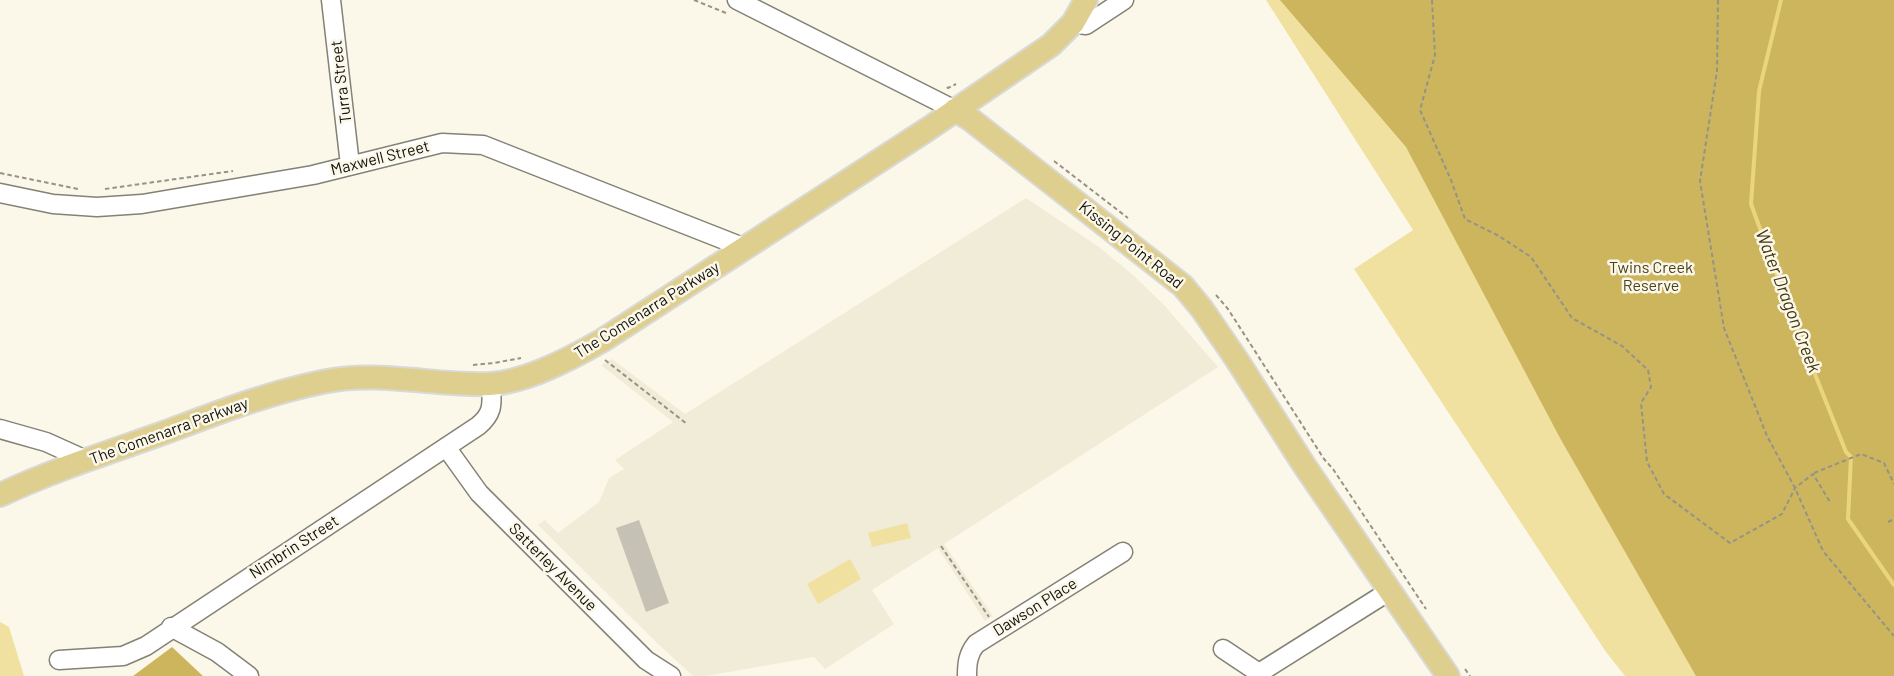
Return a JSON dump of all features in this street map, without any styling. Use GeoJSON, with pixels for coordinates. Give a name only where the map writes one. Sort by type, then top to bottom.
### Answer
{"type":"FeatureCollection","features":[{"type":"Feature","properties":{"kind":"main road","name":"The Comenarra Parkway"},"geometry":{"type":"LineString","coordinates":[[0,495],[24,483],[86,460],[262,398],[324,381],[368,377],[491,384],[535,373],[574,357],[746,248],[1051,45],[1073,23],[1086,0]]}},
{"type":"Feature","properties":{"kind":"main road","name":"Kissing Point Road"},"geometry":{"type":"LineString","coordinates":[[955,110],[970,119],[1183,286],[1237,360],[1304,465],[1448,676]]}},
{"type":"Feature","properties":{"kind":"street","name":"Turra Street"},"geometry":{"type":"LineString","coordinates":[[331,0],[350,165]]}},
{"type":"Feature","properties":{"kind":"street","name":"Kissing Point Road"},"geometry":{"type":"LineString","coordinates":[[737,0],[955,110]]}},
{"type":"Feature","properties":{"kind":"street"},"geometry":{"type":"LineString","coordinates":[[1073,23],[1086,25],[1124,0]]}},
{"type":"Feature","properties":{"kind":"street","name":"Maxwell Street"},"geometry":{"type":"LineString","coordinates":[[0,193],[53,204],[97,207],[142,204],[313,175],[442,142],[483,145],[746,248]]}},
{"type":"Feature","properties":{"kind":"street","name":"Nimbrin Street"},"geometry":{"type":"LineString","coordinates":[[59,660],[123,656],[146,646],[171,627],[486,419],[492,404],[491,384]]}},
{"type":"Feature","properties":{"kind":"street"},"geometry":{"type":"LineString","coordinates":[[0,429],[46,442],[86,460]]}},
{"type":"Feature","properties":{"kind":"street","name":"Satterley Avenue"},"geometry":{"type":"LineString","coordinates":[[446,447],[479,493],[646,660],[671,676]]}},
{"type":"Feature","properties":{"kind":"street","name":"Dawson Place"},"geometry":{"type":"LineString","coordinates":[[967,676],[967,662],[976,644],[1123,552]]}},
{"type":"Feature","properties":{"kind":"street"},"geometry":{"type":"LineString","coordinates":[[1223,649],[1259,673],[1390,590]]}},
{"type":"Feature","properties":{"kind":"street"},"geometry":{"type":"LineString","coordinates":[[171,627],[217,652],[249,676]]}},
{"type":"Feature","properties":{"kind":"path"},"geometry":{"type":"LineString","coordinates":[[1432,0],[1435,55],[1420,110],[1451,180],[1465,219],[1499,236],[1531,257],[1572,318],[1622,346],[1648,370],[1651,387],[1641,403],[1647,462],[1664,494],[1730,543],[1782,514],[1795,488],[1813,474],[1861,454],[1884,463],[1894,484]]}},
{"type":"Feature","properties":{"kind":"path"},"geometry":{"type":"LineString","coordinates":[[1718,0],[1717,71],[1700,181],[1724,328],[1767,436],[1795,488],[1823,551],[1894,636]]}},
{"type":"Feature","properties":{"kind":"path"},"geometry":{"type":"LineString","coordinates":[[100,190],[236,171]]}},
{"type":"Feature","properties":{"kind":"path"},"geometry":{"type":"LineString","coordinates":[[0,172],[86,190]]}},
{"type":"Feature","properties":{"kind":"path"},"geometry":{"type":"LineString","coordinates":[[605,360],[687,424]]}},
{"type":"Feature","properties":{"kind":"path"},"geometry":{"type":"LineString","coordinates":[[1813,474],[1830,502]]}},
{"type":"Feature","properties":{"kind":"path"},"geometry":{"type":"LineString","coordinates":[[1888,522],[1894,519]]}},
{"type":"Feature","properties":{"kind":"path"},"geometry":{"type":"LineString","coordinates":[[941,546],[989,617]]}},
{"type":"Feature","properties":{"kind":"shaded area"},"geometry":{"type":"Polygon","coordinates":[[[1026,198],[1099,247],[1133,275],[1164,305],[1218,367],[944,544],[993,616],[985,621],[938,548],[872,590],[894,624],[825,669],[814,657],[706,676],[693,676],[538,525],[545,520],[558,533],[599,502],[609,478],[624,469],[615,460],[673,422],[601,365],[612,359],[685,414],[1026,198]]]}},
{"type":"Feature","properties":{"kind":"green space","name":"Twins Creek Reserve"},"geometry":{"type":"Polygon","coordinates":[[[1266,0],[1894,0],[1894,676],[1625,676],[1606,652],[1354,269],[1413,230],[1266,0]]]}},
{"type":"Feature","properties":{"kind":"green space","name":"Twins Creek Reserve"},"geometry":{"type":"Polygon","coordinates":[[[1280,0],[1894,0],[1894,676],[1696,676],[1560,438],[1406,147],[1280,0]]]}},
{"type":"Feature","properties":{"kind":"green space"},"geometry":{"type":"Polygon","coordinates":[[[907,523],[911,538],[872,547],[868,533],[907,523]]]}},
{"type":"Feature","properties":{"kind":"green space"},"geometry":{"type":"Polygon","coordinates":[[[850,559],[861,579],[818,604],[807,584],[850,559]]]}},
{"type":"Feature","properties":{"kind":"green space"},"geometry":{"type":"Polygon","coordinates":[[[0,622],[9,627],[24,676],[0,676],[0,622]]]}},
{"type":"Feature","properties":{"kind":"green space"},"geometry":{"type":"Polygon","coordinates":[[[172,647],[203,676],[133,676],[172,647]]]}},
{"type":"Feature","properties":{"kind":"building"},"geometry":{"type":"Polygon","coordinates":[[[639,520],[669,603],[646,612],[616,528],[639,520]]]}},
{"type":"Feature","properties":{"kind":"waterway","name":"Water Dragon Creek"},"geometry":{"type":"LineString","coordinates":[[1781,0],[1759,91],[1751,204],[1793,319],[1846,452],[1851,457],[1848,519],[1894,585]]}}]}
